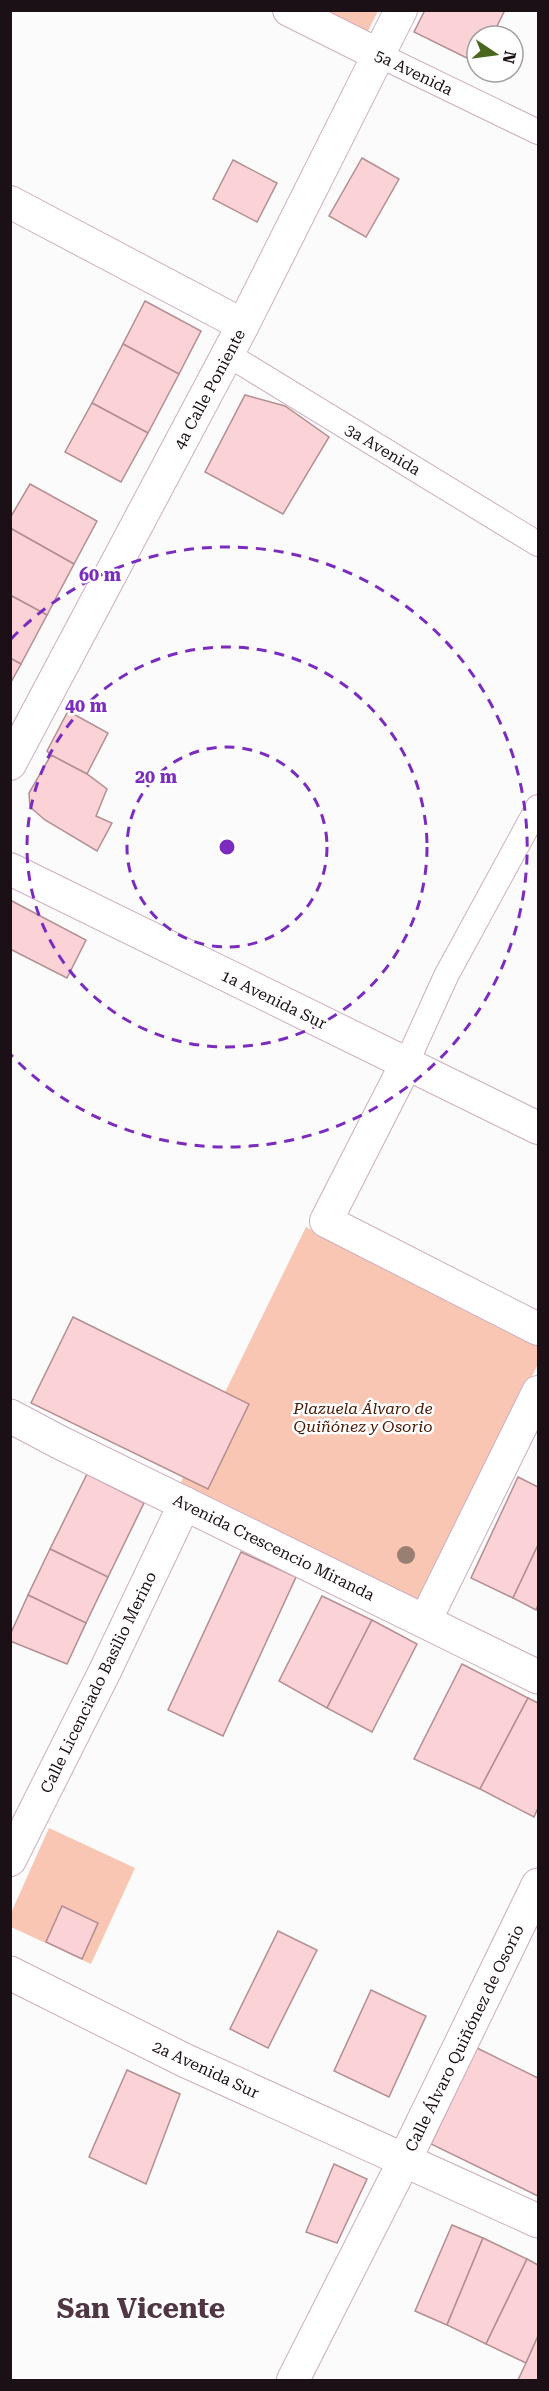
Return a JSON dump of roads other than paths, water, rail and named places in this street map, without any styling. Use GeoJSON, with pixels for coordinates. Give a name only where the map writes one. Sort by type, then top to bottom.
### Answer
{"type":"FeatureCollection","features":[{"type":"Feature","properties":{"kind":"main road","name":"Avenida Crescencio Miranda"},"geometry":{"type":"LineString","coordinates":[[10,1416],[538,1677]]}},
{"type":"Feature","properties":{"kind":"main road","name":"Calle Álvaro Quiñónez de Osorio"},"geometry":{"type":"LineString","coordinates":[[405,2159],[538,1885]]}},
{"type":"Feature","properties":{"kind":"main road","name":"2a Avenida Sur"},"geometry":{"type":"LineString","coordinates":[[10,1973],[184,2060],[538,2221]]}},
{"type":"Feature","properties":{"kind":"street","name":"5a Avenida"},"geometry":{"type":"LineString","coordinates":[[289,10],[538,132]]}},
{"type":"Feature","properties":{"kind":"street","name":"4a Calle Poniente"},"geometry":{"type":"LineString","coordinates":[[10,764],[228,354],[401,10]]}},
{"type":"Feature","properties":{"kind":"street"},"geometry":{"type":"LineString","coordinates":[[10,202],[243,325]]}},
{"type":"Feature","properties":{"kind":"street","name":"3a Avenida"},"geometry":{"type":"LineString","coordinates":[[228,354],[538,544]]}},
{"type":"Feature","properties":{"kind":"street"},"geometry":{"type":"LineString","coordinates":[[538,807],[447,976],[406,1064],[326,1221],[538,1329]]}},
{"type":"Feature","properties":{"kind":"street","name":"1a Avenida Sur"},"geometry":{"type":"LineString","coordinates":[[10,868],[538,1128]]}},
{"type":"Feature","properties":{"kind":"street"},"geometry":{"type":"LineString","coordinates":[[425,1622],[538,1392]]}},
{"type":"Feature","properties":{"kind":"street","name":"Calle Licenciado Basilio Merino"},"geometry":{"type":"LineString","coordinates":[[10,1860],[105,1671],[185,1503]]}},
{"type":"Feature","properties":{"kind":"street"},"geometry":{"type":"LineString","coordinates":[[293,2380],[405,2159]]}},
{"type":"Feature","properties":{"kind":"district","name":"San Vicente"},"geometry":{"type":"Point","coordinates":[141,2308]}},
{"type":"Feature","properties":{"kind":"park label","name":"Plazuela Álvaro de Quiñónez y Osorio"},"geometry":{"type":"Point","coordinates":[363,1417]}}]}
